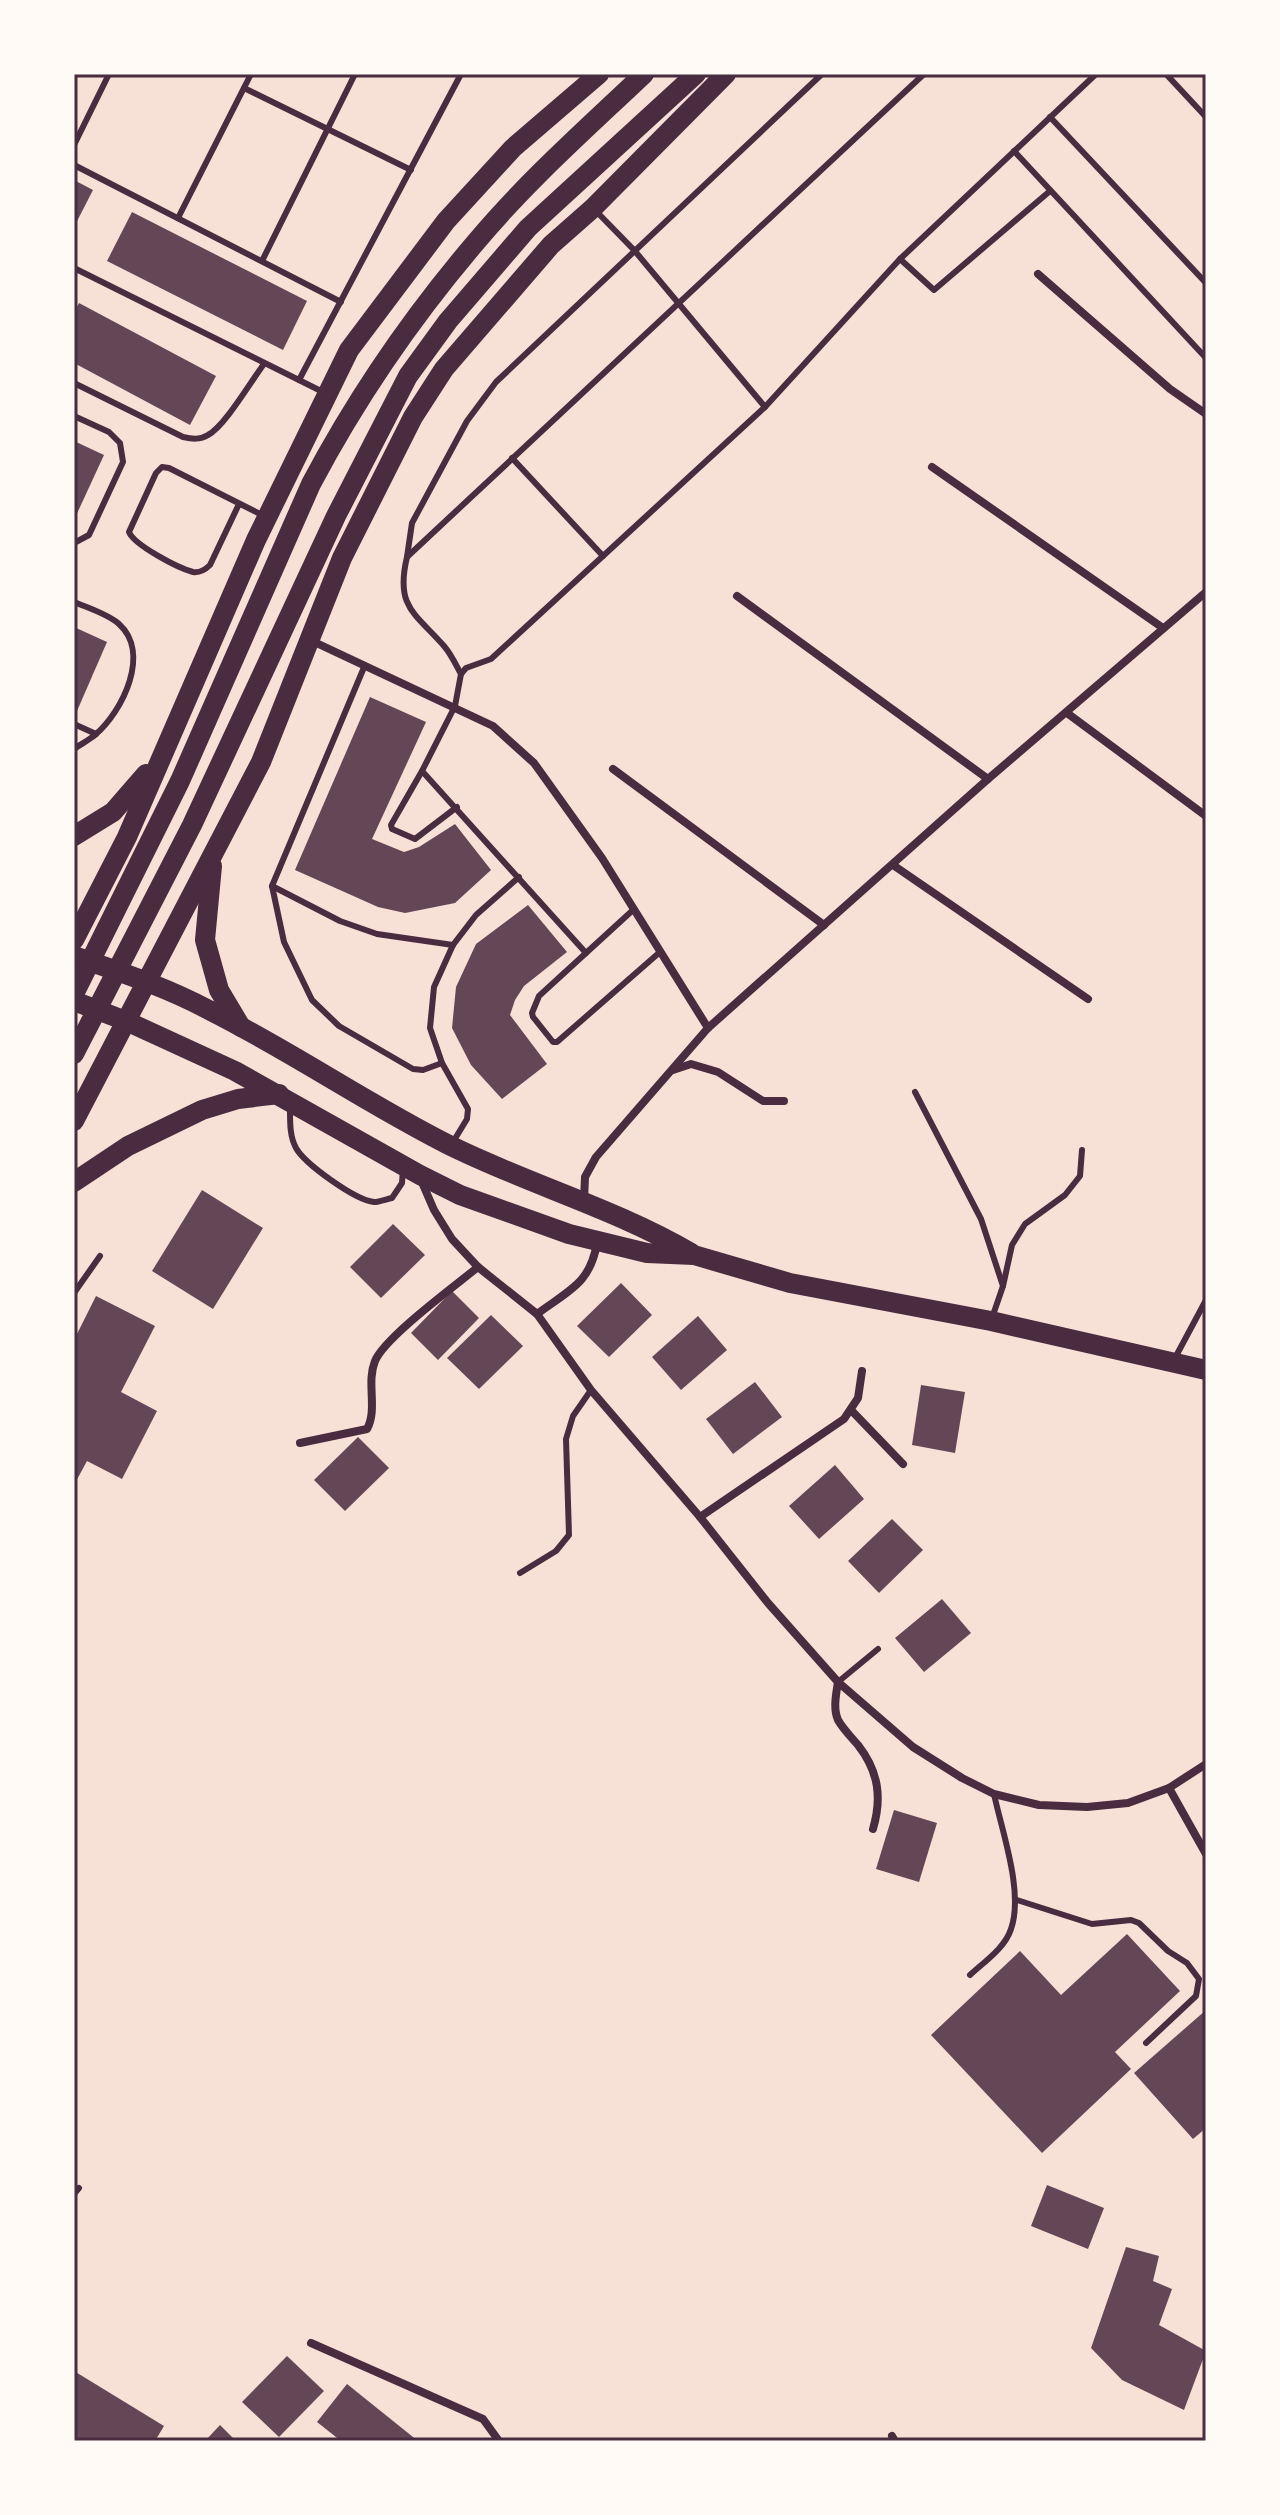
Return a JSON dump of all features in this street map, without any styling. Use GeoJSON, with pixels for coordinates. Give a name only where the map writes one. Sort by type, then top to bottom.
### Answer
{"type":"FeatureCollection","features":[{"type":"Feature","properties":{"kind":"main road"},"geometry":{"type":"LineString","coordinates":[[74,940],[127,837],[267,517],[349,350],[446,221],[513,148],[599,74]]}},
{"type":"Feature","properties":{"kind":"main road"},"geometry":{"type":"LineString","coordinates":[[74,994],[180,781],[311,484],[387,354],[477,240],[644,74]]}},
{"type":"Feature","properties":{"kind":"main road"},"geometry":{"type":"LineString","coordinates":[[74,1054],[178,853],[336,516],[408,376],[448,321],[528,228],[696,74]]}},
{"type":"Feature","properties":{"kind":"main road"},"geometry":{"type":"LineString","coordinates":[[74,1121],[261,762],[342,558],[413,417],[444,369],[551,245],[593,208],[726,74]]}},
{"type":"Feature","properties":{"kind":"main road"},"geometry":{"type":"LineString","coordinates":[[74,836],[113,812],[166,746]]}},
{"type":"Feature","properties":{"kind":"main road"},"geometry":{"type":"LineString","coordinates":[[213,854],[205,940],[219,990],[241,1027]]}},
{"type":"Feature","properties":{"kind":"main road"},"geometry":{"type":"LineString","coordinates":[[74,956],[147,982],[241,1027],[451,1146],[653,1231],[694,1255]]}},
{"type":"Feature","properties":{"kind":"main road"},"geometry":{"type":"LineString","coordinates":[[74,1001],[235,1071],[460,1195],[597,1242],[647,1253],[694,1255],[790,1283],[991,1321],[1206,1370]]}},
{"type":"Feature","properties":{"kind":"main road"},"geometry":{"type":"LineString","coordinates":[[74,1182],[128,1146],[202,1110],[238,1099],[279,1094]]}},
{"type":"Feature","properties":{"kind":"street"},"geometry":{"type":"LineString","coordinates":[[1038,274],[1170,389],[1206,414]]}},
{"type":"Feature","properties":{"kind":"street"},"geometry":{"type":"LineString","coordinates":[[932,467],[1163,628]]}},
{"type":"Feature","properties":{"kind":"street"},"geometry":{"type":"LineString","coordinates":[[584,1202],[585,1177],[596,1157],[708,1028],[988,779],[1206,592]]}},
{"type":"Feature","properties":{"kind":"street"},"geometry":{"type":"LineString","coordinates":[[737,596],[988,779]]}},
{"type":"Feature","properties":{"kind":"street"},"geometry":{"type":"LineString","coordinates":[[310,640],[493,726],[534,763],[602,858],[708,1028]]}},
{"type":"Feature","properties":{"kind":"street"},"geometry":{"type":"LineString","coordinates":[[1067,713],[1206,816]]}},
{"type":"Feature","properties":{"kind":"street"},"geometry":{"type":"LineString","coordinates":[[613,769],[824,925]]}},
{"type":"Feature","properties":{"kind":"street"},"geometry":{"type":"LineString","coordinates":[[893,865],[1088,999]]}},
{"type":"Feature","properties":{"kind":"street"},"geometry":{"type":"LineString","coordinates":[[672,1070],[691,1064],[718,1072],[763,1101],[784,1101]]}},
{"type":"Feature","properties":{"kind":"street"},"geometry":{"type":"LineString","coordinates":[[411,1170],[452,1239],[478,1267],[537,1314],[591,1390],[700,1517],[768,1603],[838,1682],[913,1747],[994,1794],[1039,1805],[1087,1807],[1128,1803],[1169,1788],[1206,1764]]}},
{"type":"Feature","properties":{"kind":"street"},"geometry":{"type":"LineString","coordinates":[[537,1314],[586,1278],[592,1267],[597,1242]]}},
{"type":"Feature","properties":{"kind":"street"},"geometry":{"type":"LineString","coordinates":[[300,1443],[367,1429],[371,1421],[370,1379],[376,1359],[388,1342],[478,1267]]}},
{"type":"Feature","properties":{"kind":"street"},"geometry":{"type":"LineString","coordinates":[[700,1517],[830,1430],[851,1410],[858,1398],[862,1371]]}},
{"type":"Feature","properties":{"kind":"street"},"geometry":{"type":"LineString","coordinates":[[851,1410],[903,1464]]}},
{"type":"Feature","properties":{"kind":"street"},"geometry":{"type":"LineString","coordinates":[[838,1682],[835,1706],[839,1720],[868,1758],[877,1779],[878,1810],[873,1829]]}},
{"type":"Feature","properties":{"kind":"street"},"geometry":{"type":"LineString","coordinates":[[1169,1788],[1206,1854]]}},
{"type":"Feature","properties":{"kind":"street"},"geometry":{"type":"LineString","coordinates":[[311,2343],[483,2419],[499,2441]]}},
{"type":"Feature","properties":{"kind":"lane"},"geometry":{"type":"LineString","coordinates":[[74,145],[109,74]]}},
{"type":"Feature","properties":{"kind":"lane"},"geometry":{"type":"LineString","coordinates":[[178,218],[251,74]]}},
{"type":"Feature","properties":{"kind":"lane"},"geometry":{"type":"LineString","coordinates":[[262,261],[355,74]]}},
{"type":"Feature","properties":{"kind":"lane"},"geometry":{"type":"LineString","coordinates":[[299,380],[461,74]]}},
{"type":"Feature","properties":{"kind":"lane"},"geometry":{"type":"LineString","coordinates":[[461,674],[445,648],[411,613],[402,580],[412,523],[467,421],[496,382],[822,74]]}},
{"type":"Feature","properties":{"kind":"lane"},"geometry":{"type":"LineString","coordinates":[[407,557],[924,74]]}},
{"type":"Feature","properties":{"kind":"lane"},"geometry":{"type":"LineString","coordinates":[[457,807],[413,840],[392,829],[391,825],[455,706],[461,674],[466,668],[491,659],[765,407],[900,259],[1096,74]]}},
{"type":"Feature","properties":{"kind":"lane"},"geometry":{"type":"LineString","coordinates":[[1166,74],[1206,117]]}},
{"type":"Feature","properties":{"kind":"lane"},"geometry":{"type":"LineString","coordinates":[[244,88],[411,170]]}},
{"type":"Feature","properties":{"kind":"lane"},"geometry":{"type":"LineString","coordinates":[[1050,117],[1205,279]]}},
{"type":"Feature","properties":{"kind":"lane"},"geometry":{"type":"LineString","coordinates":[[1014,151],[1206,358]]}},
{"type":"Feature","properties":{"kind":"lane"},"geometry":{"type":"LineString","coordinates":[[74,165],[341,302]]}},
{"type":"Feature","properties":{"kind":"lane"},"geometry":{"type":"LineString","coordinates":[[900,259],[934,290],[1050,191]]}},
{"type":"Feature","properties":{"kind":"lane"},"geometry":{"type":"LineString","coordinates":[[593,208],[634,250],[765,407]]}},
{"type":"Feature","properties":{"kind":"lane"},"geometry":{"type":"LineString","coordinates":[[74,268],[328,394]]}},
{"type":"Feature","properties":{"kind":"lane"},"geometry":{"type":"LineString","coordinates":[[74,383],[183,437],[194,439],[216,430],[264,364]]}},
{"type":"Feature","properties":{"kind":"lane"},"geometry":{"type":"LineString","coordinates":[[74,416],[109,432],[120,443],[123,462],[89,535],[75,545]]}},
{"type":"Feature","properties":{"kind":"lane"},"geometry":{"type":"LineString","coordinates":[[512,458],[603,556]]}},
{"type":"Feature","properties":{"kind":"lane"},"geometry":{"type":"LineString","coordinates":[[239,504],[205,571],[195,572],[139,545],[129,532],[156,473],[162,467],[267,517]]}},
{"type":"Feature","properties":{"kind":"lane"},"geometry":{"type":"LineString","coordinates":[[74,602],[118,623],[133,642],[133,668],[118,704],[96,734],[74,749]]}},
{"type":"Feature","properties":{"kind":"lane"},"geometry":{"type":"LineString","coordinates":[[365,665],[272,886],[284,942],[312,1000],[339,1026],[413,1069],[430,1069],[442,1063]]}},
{"type":"Feature","properties":{"kind":"lane"},"geometry":{"type":"LineString","coordinates":[[74,724],[96,734]]}},
{"type":"Feature","properties":{"kind":"lane"},"geometry":{"type":"LineString","coordinates":[[422,771],[586,953]]}},
{"type":"Feature","properties":{"kind":"lane"},"geometry":{"type":"LineString","coordinates":[[451,1146],[467,1119],[468,1109],[442,1063],[430,1028],[434,987],[453,945],[476,915],[519,877]]}},
{"type":"Feature","properties":{"kind":"lane"},"geometry":{"type":"LineString","coordinates":[[272,886],[340,921],[377,934],[453,945]]}},
{"type":"Feature","properties":{"kind":"lane"},"geometry":{"type":"LineString","coordinates":[[633,910],[539,996],[532,1013],[553,1042],[560,1040],[660,952]]}},
{"type":"Feature","properties":{"kind":"lane"},"geometry":{"type":"LineString","coordinates":[[915,1092],[981,1219],[1003,1286]]}},
{"type":"Feature","properties":{"kind":"lane"},"geometry":{"type":"LineString","coordinates":[[297,1105],[290,1111],[290,1130],[296,1148],[308,1163],[357,1196],[374,1202],[392,1198],[411,1170]]}},
{"type":"Feature","properties":{"kind":"lane"},"geometry":{"type":"LineString","coordinates":[[991,1321],[1012,1245],[1025,1224],[1065,1195],[1080,1176],[1082,1150]]}},
{"type":"Feature","properties":{"kind":"lane"},"geometry":{"type":"LineString","coordinates":[[74,1293],[100,1256]]}},
{"type":"Feature","properties":{"kind":"lane"},"geometry":{"type":"LineString","coordinates":[[1173,1362],[1206,1300]]}},
{"type":"Feature","properties":{"kind":"lane"},"geometry":{"type":"LineString","coordinates":[[520,1573],[556,1551],[569,1535],[566,1439],[573,1416],[591,1390]]}},
{"type":"Feature","properties":{"kind":"lane"},"geometry":{"type":"LineString","coordinates":[[838,1682],[878,1649]]}},
{"type":"Feature","properties":{"kind":"lane"},"geometry":{"type":"LineString","coordinates":[[970,1975],[995,1952],[1011,1930],[1017,1900],[994,1794]]}},
{"type":"Feature","properties":{"kind":"lane"},"geometry":{"type":"LineString","coordinates":[[1017,1900],[1092,1924],[1131,1920],[1139,1923],[1168,1951],[1187,1963],[1199,1979],[1196,1996],[1146,2043]]}},
{"type":"Feature","properties":{"kind":"building"},"geometry":{"type":"Polygon","coordinates":[[[74,180],[93,190],[74,227],[74,180]]]}},
{"type":"Feature","properties":{"kind":"building"},"geometry":{"type":"Polygon","coordinates":[[[132,212],[307,301],[283,350],[107,261],[132,212]]]}},
{"type":"Feature","properties":{"kind":"building"},"geometry":{"type":"Polygon","coordinates":[[[79,303],[216,376],[190,425],[74,363],[74,313],[79,303]]]}},
{"type":"Feature","properties":{"kind":"building"},"geometry":{"type":"Polygon","coordinates":[[[74,441],[104,455],[74,520],[74,441]]]}},
{"type":"Feature","properties":{"kind":"building"},"geometry":{"type":"Polygon","coordinates":[[[74,627],[107,642],[77,711],[74,710],[74,627]]]}},
{"type":"Feature","properties":{"kind":"building"},"geometry":{"type":"Polygon","coordinates":[[[370,697],[426,722],[372,839],[404,852],[419,847],[455,824],[491,870],[455,903],[405,913],[378,907],[295,870],[370,697]]]}},
{"type":"Feature","properties":{"kind":"building"},"geometry":{"type":"Polygon","coordinates":[[[528,905],[567,952],[524,986],[515,1000],[510,1015],[547,1064],[502,1099],[471,1065],[452,1028],[456,987],[476,944],[528,905]]]}},
{"type":"Feature","properties":{"kind":"building"},"geometry":{"type":"Polygon","coordinates":[[[202,1190],[263,1228],[213,1309],[152,1271],[202,1190]]]}},
{"type":"Feature","properties":{"kind":"building"},"geometry":{"type":"Polygon","coordinates":[[[393,1224],[425,1255],[381,1298],[350,1267],[393,1224]]]}},
{"type":"Feature","properties":{"kind":"building"},"geometry":{"type":"Polygon","coordinates":[[[621,1283],[652,1315],[609,1357],[577,1326],[621,1283]]]}},
{"type":"Feature","properties":{"kind":"building"},"geometry":{"type":"Polygon","coordinates":[[[452,1291],[479,1318],[438,1360],[411,1333],[452,1291]]]}},
{"type":"Feature","properties":{"kind":"building"},"geometry":{"type":"Polygon","coordinates":[[[96,1296],[155,1326],[121,1392],[157,1411],[122,1479],[87,1461],[74,1485],[74,1340],[96,1296]]]}},
{"type":"Feature","properties":{"kind":"building"},"geometry":{"type":"Polygon","coordinates":[[[491,1315],[523,1346],[479,1389],[447,1358],[491,1315]]]}},
{"type":"Feature","properties":{"kind":"building"},"geometry":{"type":"Polygon","coordinates":[[[698,1316],[727,1350],[681,1390],[652,1357],[698,1316]]]}},
{"type":"Feature","properties":{"kind":"building"},"geometry":{"type":"Polygon","coordinates":[[[755,1382],[782,1417],[733,1454],[706,1419],[755,1382]]]}},
{"type":"Feature","properties":{"kind":"building"},"geometry":{"type":"Polygon","coordinates":[[[921,1385],[965,1392],[955,1453],[912,1445],[921,1385]]]}},
{"type":"Feature","properties":{"kind":"building"},"geometry":{"type":"Polygon","coordinates":[[[358,1437],[389,1468],[345,1511],[314,1480],[358,1437]]]}},
{"type":"Feature","properties":{"kind":"building"},"geometry":{"type":"Polygon","coordinates":[[[835,1465],[864,1499],[819,1539],[789,1506],[835,1465]]]}},
{"type":"Feature","properties":{"kind":"building"},"geometry":{"type":"Polygon","coordinates":[[[892,1519],[923,1550],[879,1593],[848,1561],[892,1519]]]}},
{"type":"Feature","properties":{"kind":"building"},"geometry":{"type":"Polygon","coordinates":[[[942,1599],[971,1633],[924,1672],[895,1638],[942,1599]]]}},
{"type":"Feature","properties":{"kind":"building"},"geometry":{"type":"Polygon","coordinates":[[[894,1810],[937,1823],[919,1882],[876,1869],[894,1810]]]}},
{"type":"Feature","properties":{"kind":"building"},"geometry":{"type":"Polygon","coordinates":[[[1127,1934],[1180,1991],[1115,2052],[1131,2069],[1042,2153],[931,2035],[1020,1951],[1061,1995],[1127,1934]]]}},
{"type":"Feature","properties":{"kind":"building"},"geometry":{"type":"Polygon","coordinates":[[[1206,2010],[1206,2128],[1193,2139],[1134,2073],[1206,2010]]]}},
{"type":"Feature","properties":{"kind":"building"},"geometry":{"type":"Polygon","coordinates":[[[1047,2185],[1104,2208],[1088,2249],[1031,2226],[1047,2185]]]}},
{"type":"Feature","properties":{"kind":"building"},"geometry":{"type":"Polygon","coordinates":[[[1126,2247],[1159,2256],[1153,2281],[1172,2289],[1159,2325],[1206,2351],[1184,2410],[1122,2380],[1091,2348],[1126,2247]]]}},
{"type":"Feature","properties":{"kind":"building"},"geometry":{"type":"Polygon","coordinates":[[[287,2356],[324,2391],[279,2437],[242,2402],[287,2356]]]}},
{"type":"Feature","properties":{"kind":"building"},"geometry":{"type":"Polygon","coordinates":[[[74,2371],[164,2426],[155,2441],[81,2441],[74,2437],[74,2371]]]}},
{"type":"Feature","properties":{"kind":"building"},"geometry":{"type":"Polygon","coordinates":[[[347,2384],[418,2441],[341,2441],[317,2422],[347,2384]]]}},
{"type":"Feature","properties":{"kind":"building"},"geometry":{"type":"Polygon","coordinates":[[[220,2425],[236,2441],[205,2441],[220,2425]]]}}]}
